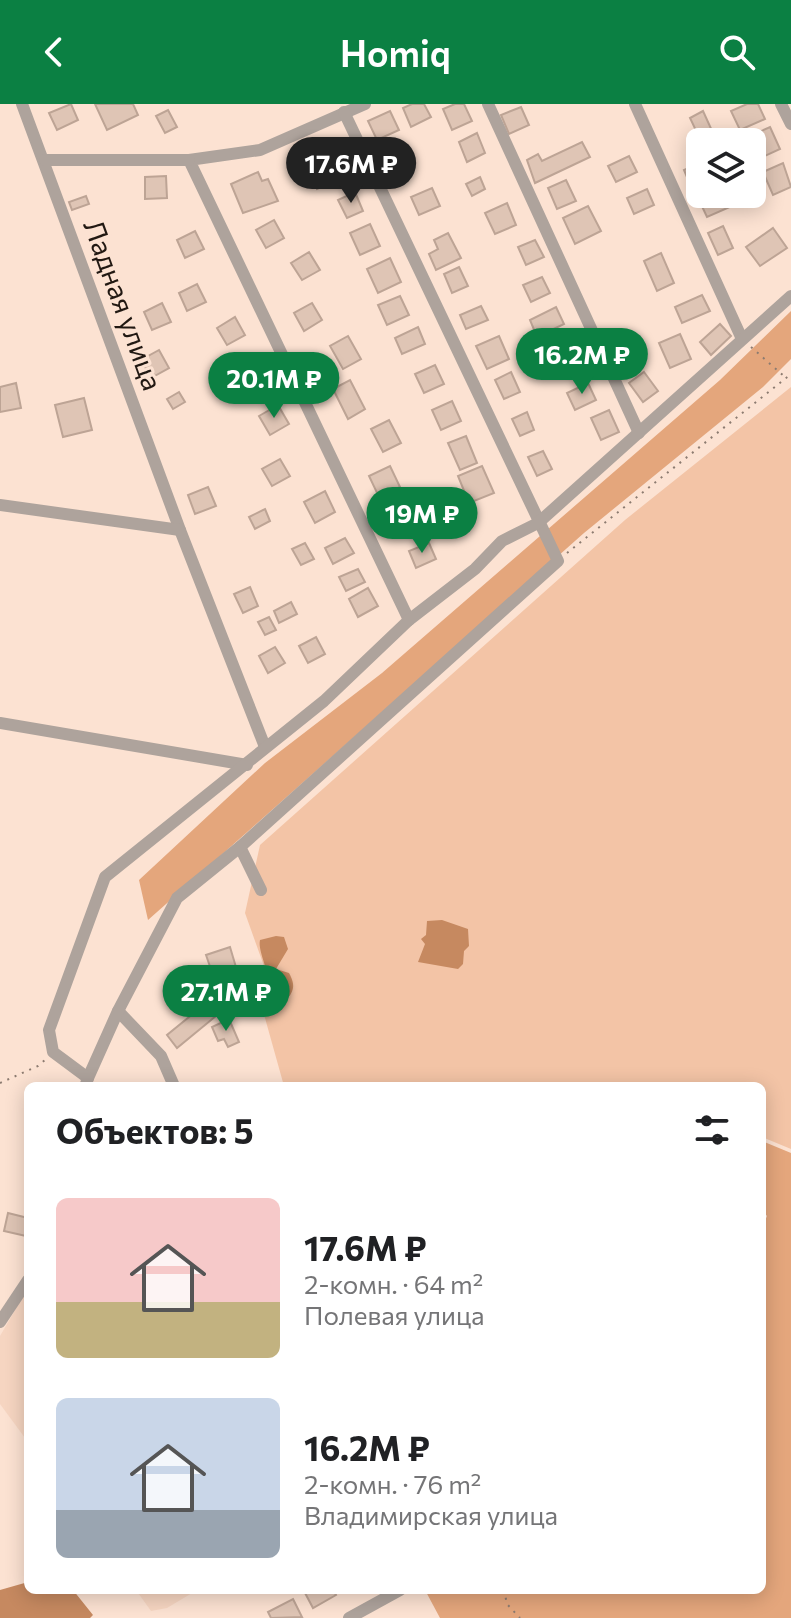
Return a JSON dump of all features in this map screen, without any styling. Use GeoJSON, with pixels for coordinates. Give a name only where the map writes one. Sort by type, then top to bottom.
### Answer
{"type":"FeatureCollection","features":[{"type":"Feature","properties":{"kind":"street","name":"Ладная улица"},"geometry":{"type":"LineString","coordinates":[[22,104],[180,530],[265,747]]}},
{"type":"Feature","properties":{"kind":"street"},"geometry":{"type":"LineString","coordinates":[[45,160],[189,160],[260,150],[365,104]]}},
{"type":"Feature","properties":{"kind":"street"},"geometry":{"type":"LineString","coordinates":[[488,104],[639,433]]}},
{"type":"Feature","properties":{"kind":"street"},"geometry":{"type":"LineString","coordinates":[[635,104],[742,339]]}},
{"type":"Feature","properties":{"kind":"street"},"geometry":{"type":"LineString","coordinates":[[781,104],[791,124]]}},
{"type":"Feature","properties":{"kind":"street"},"geometry":{"type":"LineString","coordinates":[[344,112],[538,523],[558,561],[240,847],[177,898],[118,1011],[87,1082],[53,1052],[49,1030],[105,877],[324,701],[409,620],[475,569],[502,541],[538,523],[791,296]]}},
{"type":"Feature","properties":{"kind":"street"},"geometry":{"type":"LineString","coordinates":[[189,160],[409,620]]}},
{"type":"Feature","properties":{"kind":"street"},"geometry":{"type":"LineString","coordinates":[[0,505],[180,530]]}},
{"type":"Feature","properties":{"kind":"street"},"geometry":{"type":"LineString","coordinates":[[0,723],[247,765]]}},
{"type":"Feature","properties":{"kind":"street"},"geometry":{"type":"LineString","coordinates":[[240,847],[261,890]]}},
{"type":"Feature","properties":{"kind":"street"},"geometry":{"type":"LineString","coordinates":[[118,1011],[161,1056],[172,1082]]}},
{"type":"Feature","properties":{"kind":"street"},"geometry":{"type":"LineString","coordinates":[[0,1322],[24,1286]]}},
{"type":"Feature","properties":{"kind":"street"},"geometry":{"type":"LineString","coordinates":[[349,1618],[393,1594]]}},
{"type":"Feature","properties":{"kind":"path"},"geometry":{"type":"LineString","coordinates":[[742,339],[786,378]]}},
{"type":"Feature","properties":{"kind":"path"},"geometry":{"type":"LineString","coordinates":[[558,561],[791,374]]}},
{"type":"Feature","properties":{"kind":"path"},"geometry":{"type":"LineString","coordinates":[[0,1083],[38,1066],[53,1052]]}},
{"type":"Feature","properties":{"kind":"path"},"geometry":{"type":"LineString","coordinates":[[505,1594],[507,1604],[520,1618]]}},
{"type":"Feature","properties":{"kind":"shaded area"},"geometry":{"type":"Polygon","coordinates":[[[791,311],[791,359],[763,387],[584,533],[148,920],[139,880],[265,763],[382,673],[720,380],[791,311]]]}},
{"type":"Feature","properties":{"kind":"shaded area"},"geometry":{"type":"Polygon","coordinates":[[[791,387],[791,1149],[766,1139],[766,1082],[283,1082],[258,993],[269,980],[245,913],[260,845],[625,520],[791,387]]]}},
{"type":"Feature","properties":{"kind":"shaded area"},"geometry":{"type":"Polygon","coordinates":[[[442,920],[468,929],[469,946],[458,969],[418,962],[425,944],[421,939],[426,935],[427,921],[442,920]]]}},
{"type":"Feature","properties":{"kind":"shaded area"},"geometry":{"type":"Polygon","coordinates":[[[284,937],[288,949],[276,969],[289,973],[293,981],[292,991],[285,1002],[272,999],[260,945],[260,940],[284,937]]]}},
{"type":"Feature","properties":{"kind":"shaded area"},"geometry":{"type":"Polygon","coordinates":[[[766,1143],[791,1153],[791,1618],[440,1618],[427,1594],[766,1594],[766,1143]]]}},
{"type":"Feature","properties":{"kind":"shaded area"},"geometry":{"type":"Polygon","coordinates":[[[24,1295],[24,1437],[0,1404],[0,1336],[24,1295]]]}},
{"type":"Feature","properties":{"kind":"shaded area"},"geometry":{"type":"Polygon","coordinates":[[[24,1583],[24,1594],[76,1594],[93,1615],[90,1618],[0,1618],[0,1590],[24,1583]]]}},
{"type":"Feature","properties":{"kind":"shaded area"},"geometry":{"type":"Polygon","coordinates":[[[139,1594],[190,1594],[167,1608],[151,1611],[139,1594]]]}},
{"type":"Feature","properties":{"kind":"building"},"geometry":{"type":"Polygon","coordinates":[[[71,104],[78,120],[57,130],[49,113],[71,104]]]}},
{"type":"Feature","properties":{"kind":"building"},"geometry":{"type":"Polygon","coordinates":[[[95,104],[133,104],[138,115],[107,130],[95,104]]]}},
{"type":"Feature","properties":{"kind":"building"},"geometry":{"type":"Polygon","coordinates":[[[424,104],[431,117],[411,127],[403,108],[424,104]]]}},
{"type":"Feature","properties":{"kind":"building"},"geometry":{"type":"Polygon","coordinates":[[[464,104],[472,121],[452,130],[443,109],[464,104]]]}},
{"type":"Feature","properties":{"kind":"building"},"geometry":{"type":"Polygon","coordinates":[[[747,104],[758,104],[765,119],[739,128],[731,111],[747,104]]]}},
{"type":"Feature","properties":{"kind":"building"},"geometry":{"type":"Polygon","coordinates":[[[521,107],[529,125],[509,134],[501,115],[521,107]]]}},
{"type":"Feature","properties":{"kind":"building"},"geometry":{"type":"Polygon","coordinates":[[[168,110],[177,127],[165,133],[156,116],[168,110]]]}},
{"type":"Feature","properties":{"kind":"building"},"geometry":{"type":"Polygon","coordinates":[[[390,111],[399,130],[377,140],[368,121],[390,111]]]}},
{"type":"Feature","properties":{"kind":"building"},"geometry":{"type":"Polygon","coordinates":[[[703,111],[711,128],[695,128],[690,118],[703,111]]]}},
{"type":"Feature","properties":{"kind":"building"},"geometry":{"type":"Polygon","coordinates":[[[770,127],[780,149],[766,155],[766,129],[770,127]]]}},
{"type":"Feature","properties":{"kind":"building"},"geometry":{"type":"Polygon","coordinates":[[[477,133],[485,153],[467,162],[459,142],[477,133]]]}},
{"type":"Feature","properties":{"kind":"building"},"geometry":{"type":"Polygon","coordinates":[[[582,142],[590,157],[535,183],[527,160],[538,154],[542,161],[582,142]]]}},
{"type":"Feature","properties":{"kind":"building"},"geometry":{"type":"Polygon","coordinates":[[[336,154],[346,176],[317,189],[308,167],[336,154]]]}},
{"type":"Feature","properties":{"kind":"building"},"geometry":{"type":"Polygon","coordinates":[[[629,156],[637,172],[616,182],[608,166],[629,156]]]}},
{"type":"Feature","properties":{"kind":"building"},"geometry":{"type":"Polygon","coordinates":[[[783,163],[791,187],[773,195],[766,171],[783,163]]]}},
{"type":"Feature","properties":{"kind":"building"},"geometry":{"type":"Polygon","coordinates":[[[258,172],[262,181],[268,179],[278,201],[243,213],[231,184],[258,172]]]}},
{"type":"Feature","properties":{"kind":"building"},"geometry":{"type":"Polygon","coordinates":[[[166,176],[167,198],[145,199],[145,177],[166,176]]]}},
{"type":"Feature","properties":{"kind":"building"},"geometry":{"type":"Polygon","coordinates":[[[480,177],[485,189],[472,196],[466,184],[480,177]]]}},
{"type":"Feature","properties":{"kind":"building"},"geometry":{"type":"Polygon","coordinates":[[[566,180],[576,201],[557,209],[548,188],[566,180]]]}},
{"type":"Feature","properties":{"kind":"building"},"geometry":{"type":"Polygon","coordinates":[[[432,188],[440,206],[419,215],[411,197],[432,188]]]}},
{"type":"Feature","properties":{"kind":"building"},"geometry":{"type":"Polygon","coordinates":[[[647,189],[654,205],[634,214],[627,198],[647,189]]]}},
{"type":"Feature","properties":{"kind":"building"},"geometry":{"type":"Polygon","coordinates":[[[355,192],[363,211],[347,218],[338,200],[355,192]]]}},
{"type":"Feature","properties":{"kind":"building"},"geometry":{"type":"Polygon","coordinates":[[[86,196],[89,204],[72,210],[69,202],[86,196]]]}},
{"type":"Feature","properties":{"kind":"building"},"geometry":{"type":"Polygon","coordinates":[[[507,203],[516,225],[495,234],[485,213],[507,203]]]}},
{"type":"Feature","properties":{"kind":"building"},"geometry":{"type":"Polygon","coordinates":[[[588,206],[601,231],[575,244],[563,218],[588,206]]]}},
{"type":"Feature","properties":{"kind":"building"},"geometry":{"type":"Polygon","coordinates":[[[703,208],[727,208],[707,217],[703,208]]]}},
{"type":"Feature","properties":{"kind":"building"},"geometry":{"type":"Polygon","coordinates":[[[274,220],[284,238],[266,248],[256,230],[274,220]]]}},
{"type":"Feature","properties":{"kind":"building"},"geometry":{"type":"Polygon","coordinates":[[[370,224],[380,246],[360,255],[350,233],[370,224]]]}},
{"type":"Feature","properties":{"kind":"building"},"geometry":{"type":"Polygon","coordinates":[[[723,226],[733,248],[718,255],[708,233],[723,226]]]}},
{"type":"Feature","properties":{"kind":"building"},"geometry":{"type":"Polygon","coordinates":[[[773,228],[787,248],[760,266],[746,247],[773,228]]]}},
{"type":"Feature","properties":{"kind":"building"},"geometry":{"type":"Polygon","coordinates":[[[195,231],[204,249],[185,258],[177,240],[195,231]]]}},
{"type":"Feature","properties":{"kind":"building"},"geometry":{"type":"Polygon","coordinates":[[[448,233],[461,258],[436,270],[429,254],[438,249],[434,240],[448,233]]]}},
{"type":"Feature","properties":{"kind":"building"},"geometry":{"type":"Polygon","coordinates":[[[535,240],[544,257],[526,265],[518,247],[535,240]]]}},
{"type":"Feature","properties":{"kind":"building"},"geometry":{"type":"Polygon","coordinates":[[[309,252],[320,270],[302,280],[291,263],[309,252]]]}},
{"type":"Feature","properties":{"kind":"building"},"geometry":{"type":"Polygon","coordinates":[[[661,253],[674,283],[657,291],[644,261],[661,253]]]}},
{"type":"Feature","properties":{"kind":"building"},"geometry":{"type":"Polygon","coordinates":[[[390,258],[401,282],[378,293],[367,269],[390,258]]]}},
{"type":"Feature","properties":{"kind":"building"},"geometry":{"type":"Polygon","coordinates":[[[459,267],[468,286],[452,293],[444,274],[459,267]]]}},
{"type":"Feature","properties":{"kind":"building"},"geometry":{"type":"Polygon","coordinates":[[[542,277],[550,293],[531,302],[523,285],[542,277]]]}},
{"type":"Feature","properties":{"kind":"building"},"geometry":{"type":"Polygon","coordinates":[[[197,284],[206,302],[187,311],[179,293],[197,284]]]}},
{"type":"Feature","properties":{"kind":"building"},"geometry":{"type":"Polygon","coordinates":[[[702,295],[710,311],[682,323],[675,307],[702,295]]]}},
{"type":"Feature","properties":{"kind":"building"},"geometry":{"type":"Polygon","coordinates":[[[400,296],[409,315],[387,325],[378,305],[400,296]]]}},
{"type":"Feature","properties":{"kind":"building"},"geometry":{"type":"Polygon","coordinates":[[[162,303],[171,322],[152,330],[144,312],[162,303]]]}},
{"type":"Feature","properties":{"kind":"building"},"geometry":{"type":"Polygon","coordinates":[[[312,303],[322,320],[304,331],[294,313],[312,303]]]}},
{"type":"Feature","properties":{"kind":"building"},"geometry":{"type":"Polygon","coordinates":[[[481,306],[488,320],[466,329],[460,315],[481,306]]]}},
{"type":"Feature","properties":{"kind":"building"},"geometry":{"type":"Polygon","coordinates":[[[556,307],[564,324],[537,337],[530,320],[556,307]]]}},
{"type":"Feature","properties":{"kind":"building"},"geometry":{"type":"Polygon","coordinates":[[[235,317],[245,335],[227,345],[217,328],[235,317]]]}},
{"type":"Feature","properties":{"kind":"building"},"geometry":{"type":"Polygon","coordinates":[[[720,324],[731,336],[711,355],[700,342],[720,324]]]}},
{"type":"Feature","properties":{"kind":"building"},"geometry":{"type":"Polygon","coordinates":[[[418,327],[425,344],[402,354],[395,338],[418,327]]]}},
{"type":"Feature","properties":{"kind":"building"},"geometry":{"type":"Polygon","coordinates":[[[680,334],[691,359],[670,368],[659,343],[680,334]]]}},
{"type":"Feature","properties":{"kind":"building"},"geometry":{"type":"Polygon","coordinates":[[[348,336],[361,359],[343,369],[330,346],[348,336]]]}},
{"type":"Feature","properties":{"kind":"building"},"geometry":{"type":"Polygon","coordinates":[[[499,336],[509,359],[487,369],[476,346],[499,336]]]}},
{"type":"Feature","properties":{"kind":"building"},"geometry":{"type":"Polygon","coordinates":[[[566,348],[576,369],[557,378],[547,356],[566,348]]]}},
{"type":"Feature","properties":{"kind":"building"},"geometry":{"type":"Polygon","coordinates":[[[159,350],[169,368],[151,378],[141,360],[159,350]]]}},
{"type":"Feature","properties":{"kind":"building"},"geometry":{"type":"Polygon","coordinates":[[[435,365],[444,384],[424,393],[415,374],[435,365]]]}},
{"type":"Feature","properties":{"kind":"building"},"geometry":{"type":"Polygon","coordinates":[[[239,370],[248,388],[229,397],[220,379],[239,370]]]}},
{"type":"Feature","properties":{"kind":"building"},"geometry":{"type":"Polygon","coordinates":[[[511,372],[520,392],[504,399],[495,380],[511,372]]]}},
{"type":"Feature","properties":{"kind":"building"},"geometry":{"type":"Polygon","coordinates":[[[644,372],[658,391],[643,402],[629,383],[644,372]]]}},
{"type":"Feature","properties":{"kind":"building"},"geometry":{"type":"Polygon","coordinates":[[[350,380],[365,409],[348,419],[333,389],[350,380]]]}},
{"type":"Feature","properties":{"kind":"building"},"geometry":{"type":"Polygon","coordinates":[[[16,383],[21,408],[0,412],[0,387],[16,383]]]}},
{"type":"Feature","properties":{"kind":"building"},"geometry":{"type":"Polygon","coordinates":[[[588,383],[596,400],[575,410],[567,393],[588,383]]]}},
{"type":"Feature","properties":{"kind":"building"},"geometry":{"type":"Polygon","coordinates":[[[179,392],[185,402],[173,409],[167,399],[179,392]]]}},
{"type":"Feature","properties":{"kind":"building"},"geometry":{"type":"Polygon","coordinates":[[[84,398],[92,430],[63,437],[55,405],[84,398]]]}},
{"type":"Feature","properties":{"kind":"building"},"geometry":{"type":"Polygon","coordinates":[[[452,401],[461,421],[441,430],[432,410],[452,401]]]}},
{"type":"Feature","properties":{"kind":"building"},"geometry":{"type":"Polygon","coordinates":[[[278,405],[289,424],[270,435],[259,416],[278,405]]]}},
{"type":"Feature","properties":{"kind":"building"},"geometry":{"type":"Polygon","coordinates":[[[609,410],[619,432],[601,440],[591,418],[609,410]]]}},
{"type":"Feature","properties":{"kind":"building"},"geometry":{"type":"Polygon","coordinates":[[[527,412],[534,430],[520,436],[512,419],[527,412]]]}},
{"type":"Feature","properties":{"kind":"building"},"geometry":{"type":"Polygon","coordinates":[[[389,420],[401,443],[383,452],[371,429],[389,420]]]}},
{"type":"Feature","properties":{"kind":"building"},"geometry":{"type":"Polygon","coordinates":[[[466,436],[477,463],[460,470],[448,443],[466,436]]]}},
{"type":"Feature","properties":{"kind":"building"},"geometry":{"type":"Polygon","coordinates":[[[543,451],[552,469],[537,476],[528,457],[543,451]]]}},
{"type":"Feature","properties":{"kind":"building"},"geometry":{"type":"Polygon","coordinates":[[[280,459],[290,476],[272,486],[262,469],[280,459]]]}},
{"type":"Feature","properties":{"kind":"building"},"geometry":{"type":"Polygon","coordinates":[[[390,466],[400,487],[379,497],[369,476],[390,466]]]}},
{"type":"Feature","properties":{"kind":"building"},"geometry":{"type":"Polygon","coordinates":[[[482,466],[494,493],[469,503],[458,476],[482,466]]]}},
{"type":"Feature","properties":{"kind":"building"},"geometry":{"type":"Polygon","coordinates":[[[208,487],[216,506],[195,514],[188,495],[208,487]]]}},
{"type":"Feature","properties":{"kind":"building"},"geometry":{"type":"Polygon","coordinates":[[[325,491],[335,512],[315,523],[304,502],[325,491]]]}},
{"type":"Feature","properties":{"kind":"building"},"geometry":{"type":"Polygon","coordinates":[[[265,509],[270,521],[255,529],[249,517],[265,509]]]}},
{"type":"Feature","properties":{"kind":"building"},"geometry":{"type":"Polygon","coordinates":[[[345,538],[354,553],[333,564],[325,548],[345,538]]]}},
{"type":"Feature","properties":{"kind":"building"},"geometry":{"type":"Polygon","coordinates":[[[305,543],[314,559],[301,565],[292,549],[305,543]]]}},
{"type":"Feature","properties":{"kind":"building"},"geometry":{"type":"Polygon","coordinates":[[[429,543],[436,559],[416,568],[409,551],[429,543]]]}},
{"type":"Feature","properties":{"kind":"building"},"geometry":{"type":"Polygon","coordinates":[[[358,569],[365,582],[346,591],[339,577],[358,569]]]}},
{"type":"Feature","properties":{"kind":"building"},"geometry":{"type":"Polygon","coordinates":[[[250,587],[258,606],[243,613],[234,594],[250,587]]]}},
{"type":"Feature","properties":{"kind":"building"},"geometry":{"type":"Polygon","coordinates":[[[368,588],[378,606],[358,617],[349,599],[368,588]]]}},
{"type":"Feature","properties":{"kind":"building"},"geometry":{"type":"Polygon","coordinates":[[[291,602],[297,614],[279,623],[274,611],[291,602]]]}},
{"type":"Feature","properties":{"kind":"building"},"geometry":{"type":"Polygon","coordinates":[[[269,617],[276,630],[265,635],[258,622],[269,617]]]}},
{"type":"Feature","properties":{"kind":"building"},"geometry":{"type":"Polygon","coordinates":[[[316,637],[325,654],[308,663],[299,646],[316,637]]]}},
{"type":"Feature","properties":{"kind":"building"},"geometry":{"type":"Polygon","coordinates":[[[275,647],[285,663],[268,673],[259,656],[275,647]]]}},
{"type":"Feature","properties":{"kind":"building"},"geometry":{"type":"Polygon","coordinates":[[[230,947],[238,974],[215,981],[206,955],[230,947]]]}},
{"type":"Feature","properties":{"kind":"building"},"geometry":{"type":"Polygon","coordinates":[[[205,1004],[216,1016],[177,1048],[167,1035],[205,1004]]]}},
{"type":"Feature","properties":{"kind":"building"},"geometry":{"type":"Polygon","coordinates":[[[229,1019],[239,1042],[228,1047],[224,1039],[218,1041],[212,1027],[229,1019]]]}},
{"type":"Feature","properties":{"kind":"building"},"geometry":{"type":"Polygon","coordinates":[[[8,1213],[24,1217],[24,1236],[4,1231],[8,1213]]]}},
{"type":"Feature","properties":{"kind":"building"},"geometry":{"type":"Polygon","coordinates":[[[306,1594],[336,1595],[313,1608],[306,1594]]]}},
{"type":"Feature","properties":{"kind":"building"},"geometry":{"type":"Polygon","coordinates":[[[293,1599],[302,1617],[271,1618],[268,1612],[293,1599]]]}}]}
